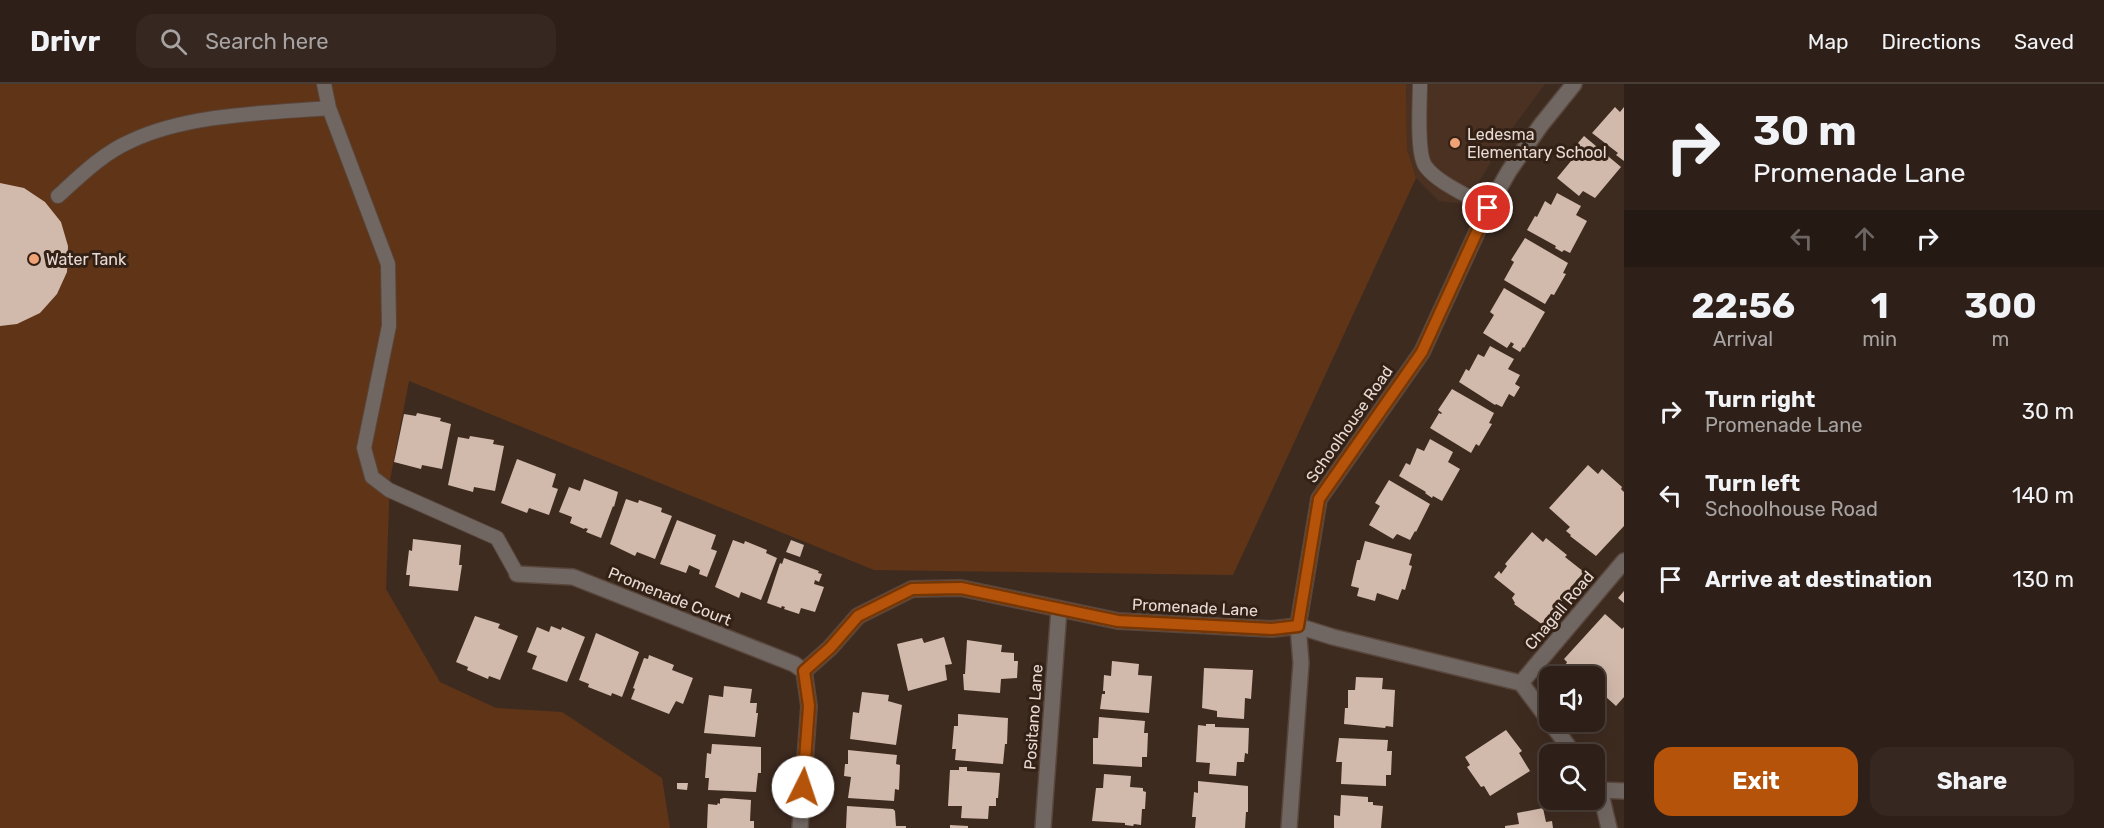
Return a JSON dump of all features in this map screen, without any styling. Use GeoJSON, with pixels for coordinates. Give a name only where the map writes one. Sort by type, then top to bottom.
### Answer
{"type":"FeatureCollection","features":[{"type":"Feature","properties":{"kind":"street","name":"Schoolhouse Road"},"geometry":{"type":"LineString","coordinates":[[1289,828],[1301,663],[1298,626],[1319,499],[1422,352],[1488,208],[1509,171],[1540,125],[1574,84]]}},
{"type":"Feature","properties":{"kind":"street","name":"Chagall Road"},"geometry":{"type":"LineString","coordinates":[[1521,683],[1624,561]]}},
{"type":"Feature","properties":{"kind":"street","name":"Promenade Court"},"geometry":{"type":"LineString","coordinates":[[518,574],[573,577],[794,664],[804,671]]}},
{"type":"Feature","properties":{"kind":"street","name":"Promenade Lane"},"geometry":{"type":"LineString","coordinates":[[804,671],[830,648],[858,616],[912,589],[961,588],[1118,621],[1272,629],[1298,626],[1333,637],[1521,683]]}},
{"type":"Feature","properties":{"kind":"street","name":"Positano Lane"},"geometry":{"type":"LineString","coordinates":[[1043,828],[1059,609]]}},
{"type":"Feature","properties":{"kind":"street"},"geometry":{"type":"LineString","coordinates":[[800,828],[809,706],[804,671]]}},
{"type":"Feature","properties":{"kind":"street"},"geometry":{"type":"LineString","coordinates":[[1521,683],[1567,744]]}},
{"type":"Feature","properties":{"kind":"street"},"geometry":{"type":"LineString","coordinates":[[1605,787],[1624,791]]}},
{"type":"Feature","properties":{"kind":"street"},"geometry":{"type":"LineString","coordinates":[[1604,810],[1609,828]]}},
{"type":"Feature","properties":{"kind":"lane"},"geometry":{"type":"LineString","coordinates":[[324,84],[329,108],[388,264],[389,326],[364,448],[372,477],[389,490],[497,538],[518,574]]}},
{"type":"Feature","properties":{"kind":"lane"},"geometry":{"type":"LineString","coordinates":[[1420,84],[1420,145],[1424,165],[1439,179],[1488,208]]}},
{"type":"Feature","properties":{"kind":"lane"},"geometry":{"type":"LineString","coordinates":[[58,195],[89,167],[130,141],[183,123],[239,115],[329,108]]}},
{"type":"Feature","properties":{"kind":"shaded area"},"geometry":{"type":"Polygon","coordinates":[[[0,84],[1406,84],[1407,149],[1416,178],[1233,575],[874,570],[409,381],[390,480],[386,589],[440,682],[496,708],[562,712],[662,778],[670,828],[0,828],[0,84]]]}},
{"type":"Feature","properties":{"kind":"shaded area","name":"Ledesma Elementary School"},"geometry":{"type":"Polygon","coordinates":[[[1406,84],[1545,84],[1505,138],[1466,204],[1439,201],[1416,178],[1407,149],[1406,84]]]}},
{"type":"Feature","properties":{"kind":"building"},"geometry":{"type":"Polygon","coordinates":[[[1615,107],[1620,112],[1624,107],[1624,161],[1616,155],[1618,153],[1592,133],[1615,107]]]}},
{"type":"Feature","properties":{"kind":"building"},"geometry":{"type":"Polygon","coordinates":[[[1584,136],[1621,167],[1595,198],[1583,191],[1579,196],[1557,178],[1571,161],[1566,157],[1584,136]]]}},
{"type":"Feature","properties":{"kind":"building","name":"Water Tank"},"geometry":{"type":"Polygon","coordinates":[[[0,183],[24,188],[45,202],[61,222],[68,246],[67,272],[57,294],[40,313],[17,324],[0,326],[0,183]]]}},
{"type":"Feature","properties":{"kind":"building"},"geometry":{"type":"Polygon","coordinates":[[[1557,193],[1581,206],[1576,215],[1587,221],[1570,253],[1564,250],[1562,252],[1555,248],[1556,246],[1527,230],[1545,201],[1551,205],[1557,193]]]}},
{"type":"Feature","properties":{"kind":"building"},"geometry":{"type":"Polygon","coordinates":[[[1525,238],[1568,263],[1563,273],[1566,274],[1554,295],[1551,294],[1545,304],[1504,280],[1514,262],[1511,260],[1525,238]]]}},
{"type":"Feature","properties":{"kind":"building"},"geometry":{"type":"Polygon","coordinates":[[[1504,288],[1545,312],[1520,352],[1512,347],[1514,344],[1511,342],[1507,348],[1483,333],[1494,315],[1490,312],[1504,288]]]}},
{"type":"Feature","properties":{"kind":"building"},"geometry":{"type":"Polygon","coordinates":[[[1490,346],[1514,359],[1508,369],[1520,375],[1515,384],[1520,387],[1514,397],[1509,394],[1502,407],[1459,382],[1466,369],[1469,371],[1478,354],[1484,357],[1490,346]]]}},
{"type":"Feature","properties":{"kind":"building"},"geometry":{"type":"Polygon","coordinates":[[[1452,389],[1494,413],[1489,423],[1492,424],[1479,446],[1476,444],[1471,453],[1430,428],[1439,413],[1442,413],[1438,410],[1452,389]]]}},
{"type":"Feature","properties":{"kind":"building"},"geometry":{"type":"Polygon","coordinates":[[[417,413],[441,418],[440,421],[451,424],[442,469],[422,465],[421,469],[394,462],[404,414],[416,416],[417,413]]]}},
{"type":"Feature","properties":{"kind":"building"},"geometry":{"type":"Polygon","coordinates":[[[470,436],[494,440],[493,444],[504,446],[495,491],[474,487],[473,492],[448,485],[458,437],[469,439],[470,436]]]}},
{"type":"Feature","properties":{"kind":"building"},"geometry":{"type":"Polygon","coordinates":[[[1430,439],[1453,452],[1448,462],[1460,469],[1442,501],[1433,496],[1432,498],[1399,476],[1406,463],[1410,465],[1417,448],[1424,451],[1430,439]]]}},
{"type":"Feature","properties":{"kind":"building"},"geometry":{"type":"Polygon","coordinates":[[[517,459],[556,474],[552,487],[558,489],[549,515],[529,508],[527,513],[501,503],[517,459]]]}},
{"type":"Feature","properties":{"kind":"building"},"geometry":{"type":"Polygon","coordinates":[[[1588,465],[1598,474],[1602,469],[1622,487],[1624,492],[1624,526],[1596,556],[1570,536],[1566,531],[1570,527],[1549,508],[1588,465]]]}},
{"type":"Feature","properties":{"kind":"building"},"geometry":{"type":"Polygon","coordinates":[[[584,479],[618,492],[601,538],[586,532],[588,529],[570,523],[572,517],[559,512],[569,487],[580,491],[584,479]]]}},
{"type":"Feature","properties":{"kind":"building"},"geometry":{"type":"Polygon","coordinates":[[[1389,480],[1430,504],[1410,540],[1397,534],[1393,539],[1369,525],[1380,506],[1375,503],[1389,480]]]}},
{"type":"Feature","properties":{"kind":"building"},"geometry":{"type":"Polygon","coordinates":[[[626,499],[638,503],[639,500],[662,508],[661,512],[672,516],[655,559],[637,552],[635,556],[610,544],[626,499]]]}},
{"type":"Feature","properties":{"kind":"building"},"geometry":{"type":"Polygon","coordinates":[[[677,520],[716,535],[711,549],[717,551],[707,577],[699,574],[700,570],[689,565],[686,573],[660,564],[677,520]]]}},
{"type":"Feature","properties":{"kind":"building"},"geometry":{"type":"Polygon","coordinates":[[[1532,532],[1543,542],[1546,538],[1584,572],[1543,625],[1514,604],[1512,598],[1515,594],[1494,577],[1499,571],[1501,574],[1507,566],[1505,564],[1532,532]]]}},
{"type":"Feature","properties":{"kind":"building"},"geometry":{"type":"Polygon","coordinates":[[[413,539],[461,545],[459,565],[462,565],[458,591],[409,586],[410,575],[406,575],[409,550],[412,551],[413,539]]]}},
{"type":"Feature","properties":{"kind":"building"},"geometry":{"type":"Polygon","coordinates":[[[733,540],[744,544],[745,541],[767,550],[766,553],[777,558],[761,600],[741,592],[739,598],[715,587],[733,540]]]}},
{"type":"Feature","properties":{"kind":"building"},"geometry":{"type":"Polygon","coordinates":[[[791,540],[804,545],[800,557],[786,552],[791,540]]]}},
{"type":"Feature","properties":{"kind":"building"},"geometry":{"type":"Polygon","coordinates":[[[1365,541],[1412,554],[1409,565],[1412,566],[1405,590],[1402,589],[1398,600],[1377,593],[1375,601],[1357,596],[1359,588],[1351,586],[1357,560],[1360,560],[1365,541]]]}},
{"type":"Feature","properties":{"kind":"building"},"geometry":{"type":"Polygon","coordinates":[[[784,558],[822,574],[819,582],[815,580],[814,584],[824,587],[815,612],[801,608],[799,614],[784,609],[785,607],[781,608],[767,603],[780,563],[782,564],[784,558]]]}},
{"type":"Feature","properties":{"kind":"building"},"geometry":{"type":"Polygon","coordinates":[[[1624,591],[1624,603],[1618,598],[1624,591]]]}},
{"type":"Feature","properties":{"kind":"building"},"geometry":{"type":"Polygon","coordinates":[[[1605,614],[1622,629],[1624,627],[1624,697],[1616,706],[1605,698],[1605,666],[1568,666],[1564,659],[1605,614]]]}},
{"type":"Feature","properties":{"kind":"building"},"geometry":{"type":"Polygon","coordinates":[[[475,616],[500,624],[498,628],[518,636],[500,680],[489,676],[488,679],[467,670],[468,667],[456,662],[475,616]]]}},
{"type":"Feature","properties":{"kind":"building"},"geometry":{"type":"Polygon","coordinates":[[[551,626],[561,630],[562,627],[585,637],[567,682],[532,669],[537,656],[527,652],[537,627],[549,632],[551,626]]]}},
{"type":"Feature","properties":{"kind":"building"},"geometry":{"type":"Polygon","coordinates":[[[596,633],[639,652],[622,697],[612,693],[611,696],[588,687],[589,684],[579,680],[596,633]]]}},
{"type":"Feature","properties":{"kind":"building"},"geometry":{"type":"Polygon","coordinates":[[[944,637],[952,664],[945,665],[947,680],[908,691],[897,644],[922,638],[924,643],[944,637]]]}},
{"type":"Feature","properties":{"kind":"building"},"geometry":{"type":"Polygon","coordinates":[[[967,640],[1002,645],[1001,652],[1014,653],[1014,661],[1018,661],[1017,678],[1001,679],[1000,693],[964,690],[963,674],[965,674],[967,640]]]}},
{"type":"Feature","properties":{"kind":"building"},"geometry":{"type":"Polygon","coordinates":[[[649,655],[674,665],[672,670],[693,678],[683,704],[676,701],[669,714],[631,699],[644,658],[648,659],[649,655]]]}},
{"type":"Feature","properties":{"kind":"building"},"geometry":{"type":"Polygon","coordinates":[[[1112,661],[1139,664],[1138,675],[1152,676],[1149,713],[1100,709],[1102,694],[1105,694],[1103,691],[1104,675],[1111,676],[1112,661]]]}},
{"type":"Feature","properties":{"kind":"building"},"geometry":{"type":"Polygon","coordinates":[[[1204,668],[1253,670],[1251,699],[1245,698],[1244,719],[1217,717],[1217,711],[1202,708],[1204,668]]]}},
{"type":"Feature","properties":{"kind":"building"},"geometry":{"type":"Polygon","coordinates":[[[1356,677],[1383,678],[1382,689],[1395,690],[1393,727],[1344,724],[1345,708],[1348,708],[1348,690],[1355,690],[1356,677]]]}},
{"type":"Feature","properties":{"kind":"building"},"geometry":{"type":"Polygon","coordinates":[[[724,686],[752,689],[750,703],[757,703],[756,713],[758,713],[755,737],[704,733],[709,695],[723,697],[724,686]]]}},
{"type":"Feature","properties":{"kind":"building"},"geometry":{"type":"Polygon","coordinates":[[[862,692],[889,695],[888,701],[902,705],[896,745],[850,739],[853,712],[859,713],[862,692]]]}},
{"type":"Feature","properties":{"kind":"building"},"geometry":{"type":"Polygon","coordinates":[[[958,714],[1008,718],[1007,744],[1005,744],[1003,764],[955,760],[956,749],[952,749],[954,726],[958,726],[958,714]]]}},
{"type":"Feature","properties":{"kind":"building"},"geometry":{"type":"Polygon","coordinates":[[[1099,717],[1145,721],[1144,733],[1148,733],[1147,757],[1142,757],[1142,767],[1093,764],[1093,738],[1098,738],[1099,717]]]}},
{"type":"Feature","properties":{"kind":"building"},"geometry":{"type":"Polygon","coordinates":[[[1206,724],[1215,724],[1215,727],[1249,728],[1248,754],[1245,753],[1244,762],[1237,762],[1236,776],[1209,774],[1210,763],[1196,762],[1198,725],[1206,726],[1206,724]]]}},
{"type":"Feature","properties":{"kind":"building"},"geometry":{"type":"Polygon","coordinates":[[[1506,730],[1522,751],[1519,753],[1530,771],[1490,796],[1467,767],[1470,765],[1465,757],[1506,730]]]}},
{"type":"Feature","properties":{"kind":"building"},"geometry":{"type":"Polygon","coordinates":[[[1339,738],[1388,740],[1387,751],[1392,751],[1391,775],[1386,775],[1386,786],[1341,784],[1342,762],[1336,762],[1339,738]]]}},
{"type":"Feature","properties":{"kind":"building"},"geometry":{"type":"Polygon","coordinates":[[[712,744],[761,747],[761,773],[758,773],[756,792],[708,790],[709,778],[705,778],[707,753],[711,754],[712,744]]]}},
{"type":"Feature","properties":{"kind":"building"},"geometry":{"type":"Polygon","coordinates":[[[848,750],[897,755],[896,764],[900,765],[899,790],[895,789],[894,801],[848,798],[851,777],[844,776],[845,764],[848,764],[848,750]]]}},
{"type":"Feature","properties":{"kind":"building"},"geometry":{"type":"Polygon","coordinates":[[[959,767],[967,767],[967,771],[1000,773],[996,806],[989,806],[988,819],[961,818],[962,806],[948,806],[950,770],[959,770],[959,767]]]}},
{"type":"Feature","properties":{"kind":"building"},"geometry":{"type":"Polygon","coordinates":[[[1104,774],[1131,776],[1130,787],[1143,788],[1146,792],[1141,825],[1092,821],[1096,788],[1103,788],[1104,774]]]}},
{"type":"Feature","properties":{"kind":"building"},"geometry":{"type":"Polygon","coordinates":[[[1198,781],[1248,786],[1248,812],[1246,812],[1245,828],[1195,828],[1196,817],[1192,817],[1194,792],[1198,793],[1198,781]]]}},
{"type":"Feature","properties":{"kind":"building"},"geometry":{"type":"Polygon","coordinates":[[[677,783],[688,783],[687,790],[677,789],[677,783]]]}},
{"type":"Feature","properties":{"kind":"building"},"geometry":{"type":"Polygon","coordinates":[[[1341,795],[1368,797],[1368,802],[1373,802],[1373,805],[1383,806],[1381,828],[1334,828],[1334,815],[1340,816],[1341,795]]]}},
{"type":"Feature","properties":{"kind":"building"},"geometry":{"type":"Polygon","coordinates":[[[720,799],[751,800],[750,821],[754,821],[754,828],[707,828],[708,804],[720,804],[720,799]]]}},
{"type":"Feature","properties":{"kind":"building"},"geometry":{"type":"Polygon","coordinates":[[[847,806],[893,809],[896,826],[906,826],[906,828],[846,828],[847,806]]]}},
{"type":"Feature","properties":{"kind":"building"},"geometry":{"type":"Polygon","coordinates":[[[1543,810],[1546,822],[1552,821],[1553,828],[1505,828],[1505,826],[1519,824],[1517,813],[1543,810]]]}},
{"type":"Feature","properties":{"kind":"building"},"geometry":{"type":"Polygon","coordinates":[[[950,825],[968,826],[968,828],[950,828],[950,825]]]}},
{"type":"Feature","properties":{"kind":"place","name":"Ledesma Elementary School"},"geometry":{"type":"Point","coordinates":[1455,143]}},
{"type":"Feature","properties":{"kind":"place","name":"Water Tank"},"geometry":{"type":"Point","coordinates":[34,259]}},
{"type":"Feature","properties":{"kind":"route"},"geometry":{"type":"LineString","coordinates":[[803,787],[809,706],[804,671],[830,648],[858,616],[912,589],[961,588],[1118,621],[1272,629],[1298,626],[1319,499],[1422,352],[1488,208]]}}]}
